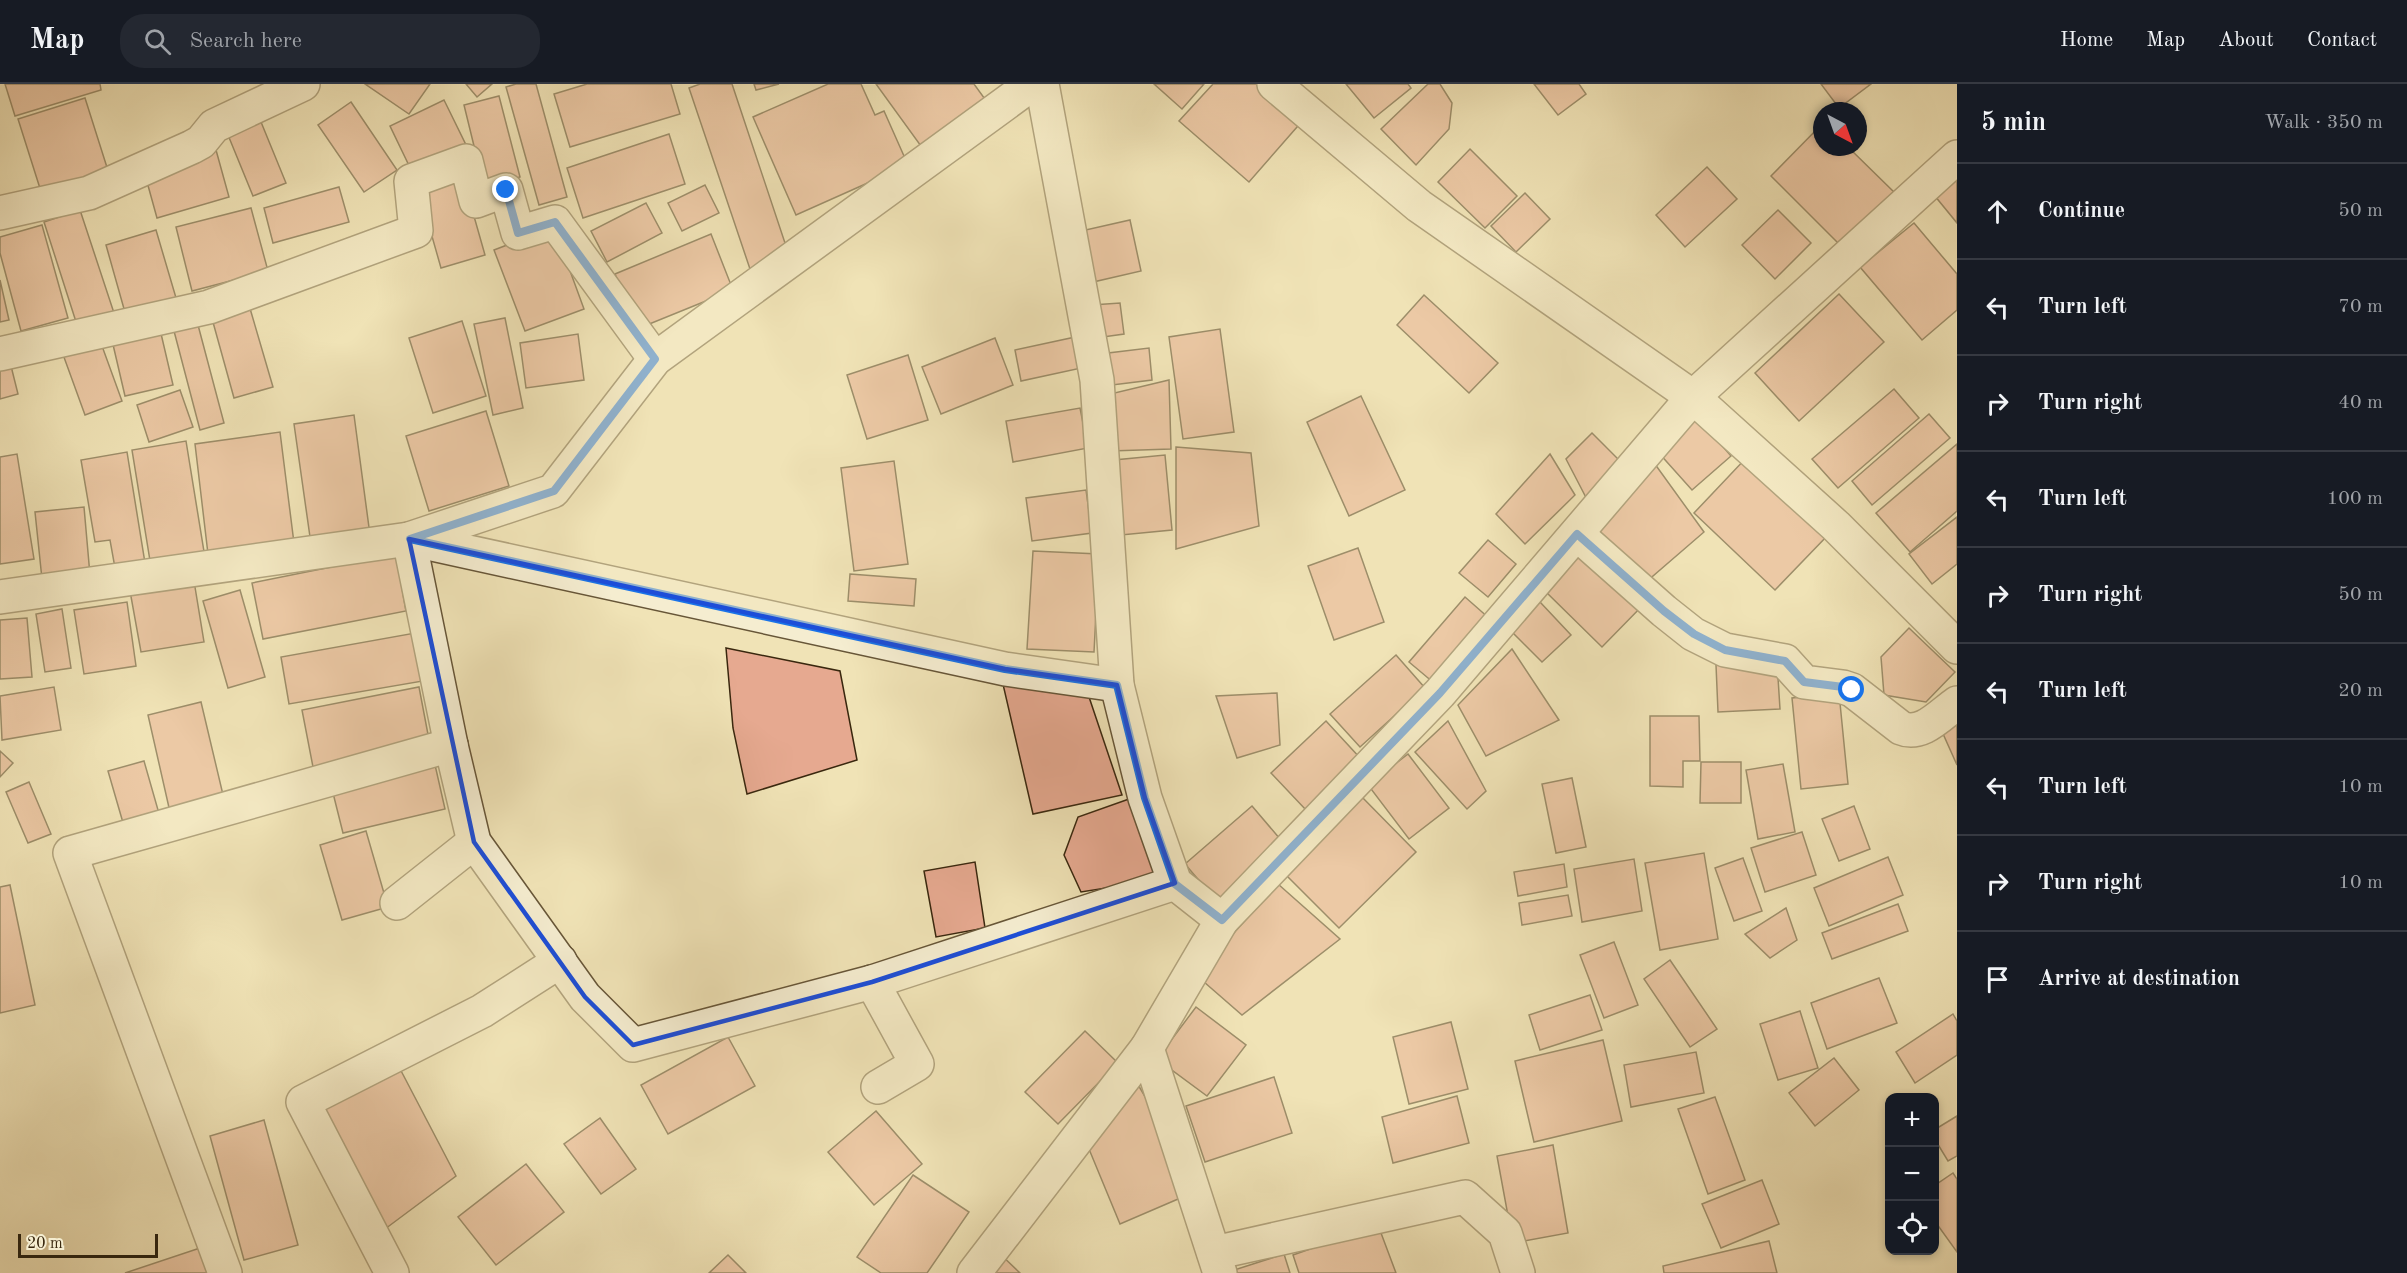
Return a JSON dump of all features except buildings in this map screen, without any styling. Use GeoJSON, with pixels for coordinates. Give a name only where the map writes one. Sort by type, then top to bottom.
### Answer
{"type":"FeatureCollection","features":[{"type":"Feature","properties":{"kind":"street"},"geometry":{"type":"LineString","coordinates":[[0,213],[89,193],[192,147],[221,122],[303,84]]}},
{"type":"Feature","properties":{"kind":"street"},"geometry":{"type":"LineString","coordinates":[[0,597],[410,539],[554,491],[655,359],[1032,84]]}},
{"type":"Feature","properties":{"kind":"street"},"geometry":{"type":"LineString","coordinates":[[1042,84],[1097,381],[1117,685],[1145,798],[1175,884],[1222,920]]}},
{"type":"Feature","properties":{"kind":"street"},"geometry":{"type":"LineString","coordinates":[[1274,84],[1419,206],[1693,397],[1836,526],[1957,647]]}},
{"type":"Feature","properties":{"kind":"street"},"geometry":{"type":"LineString","coordinates":[[974,1273],[1147,1048],[1222,920],[1440,693],[1693,397],[1957,157]]}},
{"type":"Feature","properties":{"kind":"street"},"geometry":{"type":"LineString","coordinates":[[0,354],[209,307],[416,231],[411,182],[466,161],[476,201],[506,190],[518,233],[555,222],[655,359]]}},
{"type":"Feature","properties":{"kind":"street"},"geometry":{"type":"LineString","coordinates":[[1577,534],[1664,611],[1694,634],[1725,650],[1785,661],[1804,682],[1852,690],[1909,732],[1918,731],[1957,703]]}},
{"type":"Feature","properties":{"kind":"street"},"geometry":{"type":"LineString","coordinates":[[410,539],[1005,669],[1117,685]]}},
{"type":"Feature","properties":{"kind":"street"},"geometry":{"type":"LineString","coordinates":[[410,539],[451,745],[474,842],[585,997],[633,1044],[872,982],[1175,884]]}},
{"type":"Feature","properties":{"kind":"street"},"geometry":{"type":"LineString","coordinates":[[225,1273],[70,853],[451,745]]}},
{"type":"Feature","properties":{"kind":"street"},"geometry":{"type":"LineString","coordinates":[[397,903],[474,842]]}},
{"type":"Feature","properties":{"kind":"street"},"geometry":{"type":"LineString","coordinates":[[392,1273],[303,1102],[483,1011],[560,961]]}},
{"type":"Feature","properties":{"kind":"street"},"geometry":{"type":"LineString","coordinates":[[872,982],[917,1064],[878,1087]]}},
{"type":"Feature","properties":{"kind":"street"},"geometry":{"type":"LineString","coordinates":[[1147,1048],[1217,1263],[1465,1197],[1505,1233],[1518,1273]]}},
{"type":"Feature","properties":{"kind":"highlighted area"},"geometry":{"type":"Polygon","coordinates":[[[409,539],[1005,669],[1117,685],[1145,798],[1175,883],[872,982],[633,1045],[585,997],[474,842],[409,539]]]}},
{"type":"Feature","properties":{"kind":"route"},"geometry":{"type":"LineString","coordinates":[[506,190],[518,233],[555,222],[655,359],[554,491],[410,539],[1005,669],[1117,685],[1145,798],[1175,884],[1222,920],[1440,693],[1577,534],[1664,611],[1694,634],[1725,650],[1785,661],[1804,682],[1852,690]]}}]}
